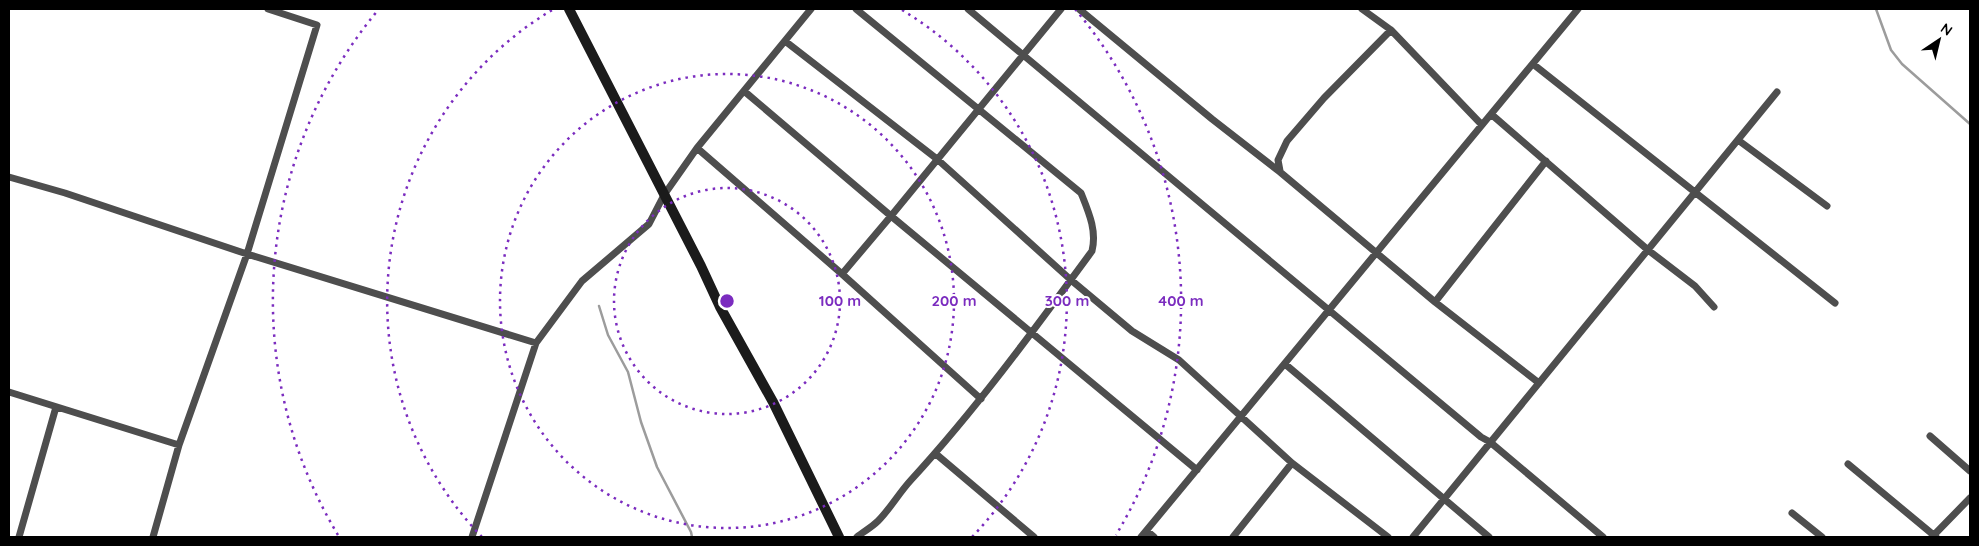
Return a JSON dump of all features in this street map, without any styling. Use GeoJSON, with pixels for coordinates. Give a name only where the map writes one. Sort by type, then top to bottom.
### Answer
{"type":"FeatureCollection","features":[{"type":"Feature","properties":{"kind":"street"},"geometry":{"type":"LineString","coordinates":[[153,537],[178,446],[246,254],[318,25],[268,9]]}},
{"type":"Feature","properties":{"kind":"street"},"geometry":{"type":"LineString","coordinates":[[569,9],[720,307],[773,402],[839,537]]}},
{"type":"Feature","properties":{"kind":"street"},"geometry":{"type":"LineString","coordinates":[[472,537],[536,343],[582,281],[649,224],[664,195],[696,148],[811,9]]}},
{"type":"Feature","properties":{"kind":"street"},"geometry":{"type":"LineString","coordinates":[[856,9],[1081,193],[1090,215],[1095,239],[1092,252],[981,399],[876,523],[869,526],[856,537]]}},
{"type":"Feature","properties":{"kind":"street"},"geometry":{"type":"LineString","coordinates":[[968,9],[1330,309],[1480,437],[1490,442],[1603,537]]}},
{"type":"Feature","properties":{"kind":"street"},"geometry":{"type":"LineString","coordinates":[[842,274],[1061,9]]}},
{"type":"Feature","properties":{"kind":"street"},"geometry":{"type":"LineString","coordinates":[[1079,9],[1212,120],[1280,172],[1435,302],[1539,383]]}},
{"type":"Feature","properties":{"kind":"street"},"geometry":{"type":"LineString","coordinates":[[1362,9],[1390,30],[1482,124]]}},
{"type":"Feature","properties":{"kind":"street"},"geometry":{"type":"LineString","coordinates":[[1141,537],[1578,9]]}},
{"type":"Feature","properties":{"kind":"street"},"geometry":{"type":"LineString","coordinates":[[1280,172],[1278,160],[1287,141],[1324,98],[1390,30]]}},
{"type":"Feature","properties":{"kind":"street"},"geometry":{"type":"LineString","coordinates":[[785,41],[937,159],[1071,280],[1132,331],[1179,360],[1292,463],[1388,537]]}},
{"type":"Feature","properties":{"kind":"street"},"geometry":{"type":"LineString","coordinates":[[1533,64],[1835,303]]}},
{"type":"Feature","properties":{"kind":"street"},"geometry":{"type":"LineString","coordinates":[[744,91],[891,216],[1197,470]]}},
{"type":"Feature","properties":{"kind":"street"},"geometry":{"type":"LineString","coordinates":[[1413,537],[1777,92]]}},
{"type":"Feature","properties":{"kind":"street"},"geometry":{"type":"LineString","coordinates":[[1492,114],[1648,250],[1695,286],[1714,307]]}},
{"type":"Feature","properties":{"kind":"street"},"geometry":{"type":"LineString","coordinates":[[1738,140],[1827,206]]}},
{"type":"Feature","properties":{"kind":"street"},"geometry":{"type":"LineString","coordinates":[[696,148],[842,274],[981,399]]}},
{"type":"Feature","properties":{"kind":"street"},"geometry":{"type":"LineString","coordinates":[[1435,302],[1546,161]]}},
{"type":"Feature","properties":{"kind":"street"},"geometry":{"type":"LineString","coordinates":[[9,176],[246,254],[536,343]]}},
{"type":"Feature","properties":{"kind":"street"},"geometry":{"type":"LineString","coordinates":[[1285,364],[1489,537]]}},
{"type":"Feature","properties":{"kind":"street"},"geometry":{"type":"LineString","coordinates":[[9,392],[178,446]]}},
{"type":"Feature","properties":{"kind":"street"},"geometry":{"type":"LineString","coordinates":[[19,537],[56,407]]}},
{"type":"Feature","properties":{"kind":"street"},"geometry":{"type":"LineString","coordinates":[[1930,436],[1970,471]]}},
{"type":"Feature","properties":{"kind":"street"},"geometry":{"type":"LineString","coordinates":[[936,454],[1034,537]]}},
{"type":"Feature","properties":{"kind":"street"},"geometry":{"type":"LineString","coordinates":[[1233,537],[1292,463]]}},
{"type":"Feature","properties":{"kind":"street"},"geometry":{"type":"LineString","coordinates":[[1848,464],[1934,537],[1970,498]]}},
{"type":"Feature","properties":{"kind":"street"},"geometry":{"type":"LineString","coordinates":[[1792,513],[1822,537]]}},
{"type":"Feature","properties":{"kind":"street"},"geometry":{"type":"LineString","coordinates":[[1147,531],[1154,537]]}},
{"type":"Feature","properties":{"kind":"waterway"},"geometry":{"type":"LineString","coordinates":[[1876,9],[1891,50],[1902,64],[1970,124]]}},
{"type":"Feature","properties":{"kind":"waterway"},"geometry":{"type":"LineString","coordinates":[[599,306],[608,335],[628,372],[641,422],[657,467],[692,537]]}}]}
